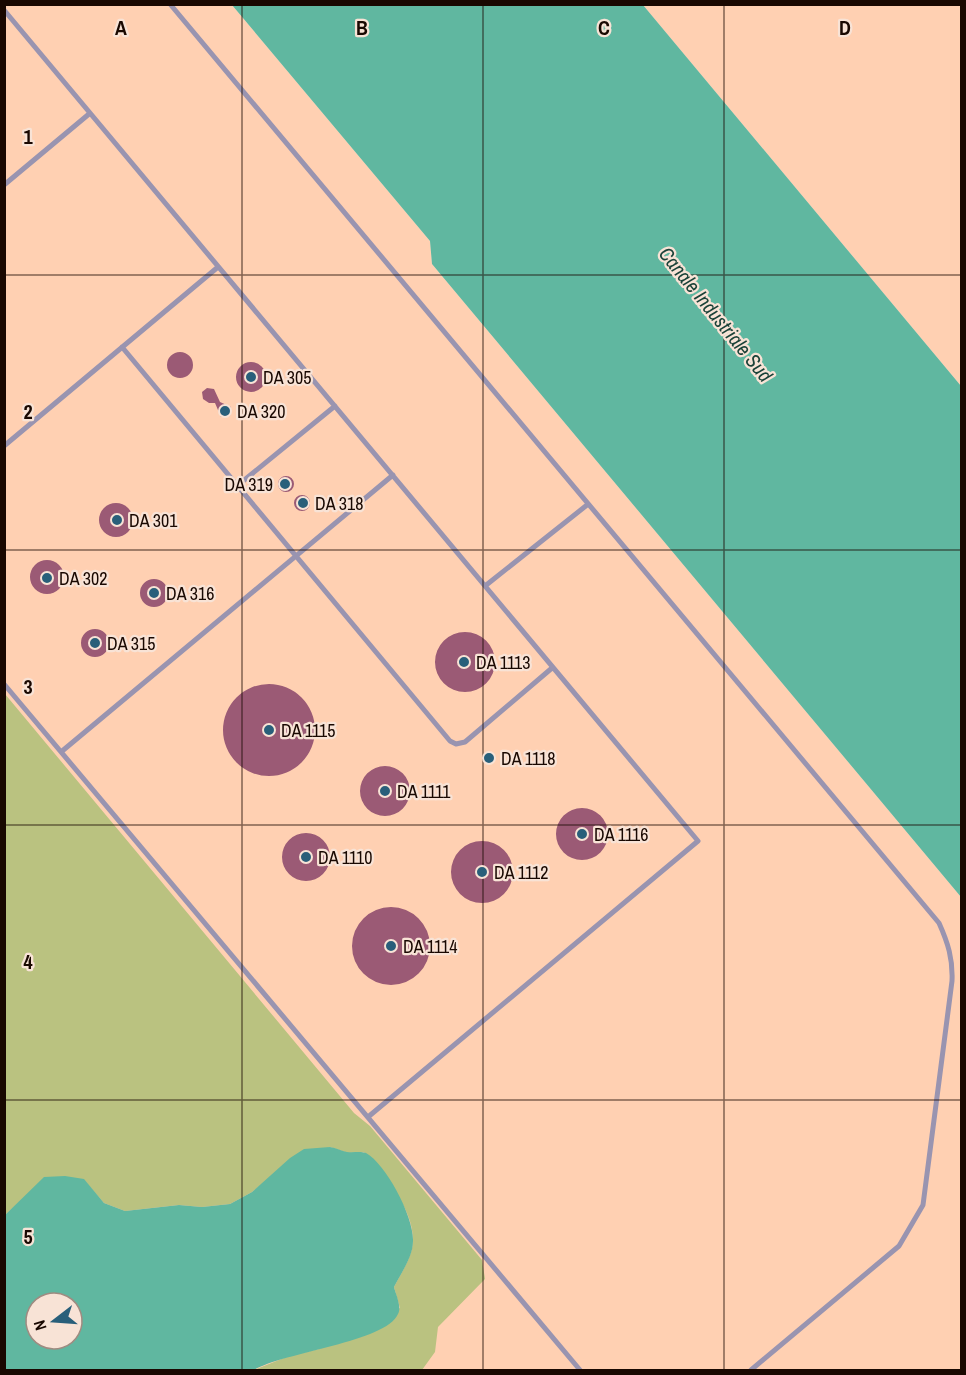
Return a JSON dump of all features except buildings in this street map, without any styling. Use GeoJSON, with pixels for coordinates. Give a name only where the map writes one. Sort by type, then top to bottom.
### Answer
{"type":"FeatureCollection","features":[{"type":"Feature","properties":{"kind":"lane"},"geometry":{"type":"LineString","coordinates":[[170,4],[939,923],[951,953],[952,981],[923,1205],[899,1246],[751,1371]]}},
{"type":"Feature","properties":{"kind":"lane"},"geometry":{"type":"LineString","coordinates":[[4,10],[699,841],[368,1117]]}},
{"type":"Feature","properties":{"kind":"lane"},"geometry":{"type":"LineString","coordinates":[[4,21],[10,17]]}},
{"type":"Feature","properties":{"kind":"lane"},"geometry":{"type":"LineString","coordinates":[[4,185],[89,114]]}},
{"type":"Feature","properties":{"kind":"lane"},"geometry":{"type":"LineString","coordinates":[[4,446],[218,267]]}},
{"type":"Feature","properties":{"kind":"lane"},"geometry":{"type":"LineString","coordinates":[[122,347],[429,717],[456,744],[465,742],[552,668]]}},
{"type":"Feature","properties":{"kind":"lane"},"geometry":{"type":"LineString","coordinates":[[237,486],[335,406]]}},
{"type":"Feature","properties":{"kind":"lane"},"geometry":{"type":"LineString","coordinates":[[61,752],[393,475]]}},
{"type":"Feature","properties":{"kind":"lane"},"geometry":{"type":"LineString","coordinates":[[485,586],[587,505]]}},
{"type":"Feature","properties":{"kind":"lane"},"geometry":{"type":"LineString","coordinates":[[4,684],[580,1371]]}},
{"type":"Feature","properties":{"kind":"shaded area"},"geometry":{"type":"Polygon","coordinates":[[[5,5],[232,5],[430,241],[432,264],[961,897],[961,1370],[5,1370],[5,5]]]}},
{"type":"Feature","properties":{"kind":"shaded area"},"geometry":{"type":"Polygon","coordinates":[[[643,5],[961,5],[961,386],[643,5]]]}},
{"type":"Feature","properties":{"kind":"green space"},"geometry":{"type":"Polygon","coordinates":[[[5,694],[354,1113],[370,1126],[482,1260],[485,1279],[438,1327],[435,1352],[422,1370],[254,1370],[289,1356],[319,1349],[400,1308],[394,1287],[411,1252],[412,1227],[396,1193],[364,1152],[348,1153],[330,1147],[268,1179],[252,1192],[230,1204],[202,1207],[179,1205],[125,1211],[104,1203],[83,1179],[28,1194],[5,1215],[5,694]]]}},
{"type":"Feature","properties":{"kind":"water","name":"Canale Industriale Sud"},"geometry":{"type":"Polygon","coordinates":[[[232,5],[643,5],[961,386],[961,897],[432,264],[430,241],[232,5]]]}},
{"type":"Feature","properties":{"kind":"water"},"geometry":{"type":"Polygon","coordinates":[[[330,1147],[347,1152],[366,1153],[374,1159],[390,1179],[409,1219],[413,1241],[409,1259],[394,1287],[399,1311],[390,1324],[355,1339],[254,1370],[5,1370],[5,1215],[44,1177],[65,1176],[84,1179],[104,1203],[125,1211],[179,1205],[202,1207],[230,1204],[252,1192],[290,1158],[304,1149],[330,1147]]]}},
{"type":"Feature","properties":{"kind":"place","name":"DA 305"},"geometry":{"type":"Point","coordinates":[251,377]}},
{"type":"Feature","properties":{"kind":"place","name":"DA 320"},"geometry":{"type":"Point","coordinates":[225,411]}},
{"type":"Feature","properties":{"kind":"place","name":"DA 319"},"geometry":{"type":"Point","coordinates":[285,484]}},
{"type":"Feature","properties":{"kind":"place","name":"DA 318"},"geometry":{"type":"Point","coordinates":[303,503]}},
{"type":"Feature","properties":{"kind":"place","name":"DA 301"},"geometry":{"type":"Point","coordinates":[117,520]}},
{"type":"Feature","properties":{"kind":"place","name":"DA 302"},"geometry":{"type":"Point","coordinates":[47,578]}},
{"type":"Feature","properties":{"kind":"place","name":"DA 316"},"geometry":{"type":"Point","coordinates":[154,593]}},
{"type":"Feature","properties":{"kind":"place","name":"DA 315"},"geometry":{"type":"Point","coordinates":[95,643]}},
{"type":"Feature","properties":{"kind":"place","name":"DA 1113"},"geometry":{"type":"Point","coordinates":[464,662]}},
{"type":"Feature","properties":{"kind":"place","name":"DA 1115"},"geometry":{"type":"Point","coordinates":[269,730]}},
{"type":"Feature","properties":{"kind":"place","name":"DA 1118"},"geometry":{"type":"Point","coordinates":[489,758]}},
{"type":"Feature","properties":{"kind":"place","name":"DA 1111"},"geometry":{"type":"Point","coordinates":[385,791]}},
{"type":"Feature","properties":{"kind":"place","name":"DA 1116"},"geometry":{"type":"Point","coordinates":[582,834]}},
{"type":"Feature","properties":{"kind":"place","name":"DA 1110"},"geometry":{"type":"Point","coordinates":[306,857]}},
{"type":"Feature","properties":{"kind":"place","name":"DA 1112"},"geometry":{"type":"Point","coordinates":[482,872]}},
{"type":"Feature","properties":{"kind":"place","name":"DA 1114"},"geometry":{"type":"Point","coordinates":[391,946]}}]}
